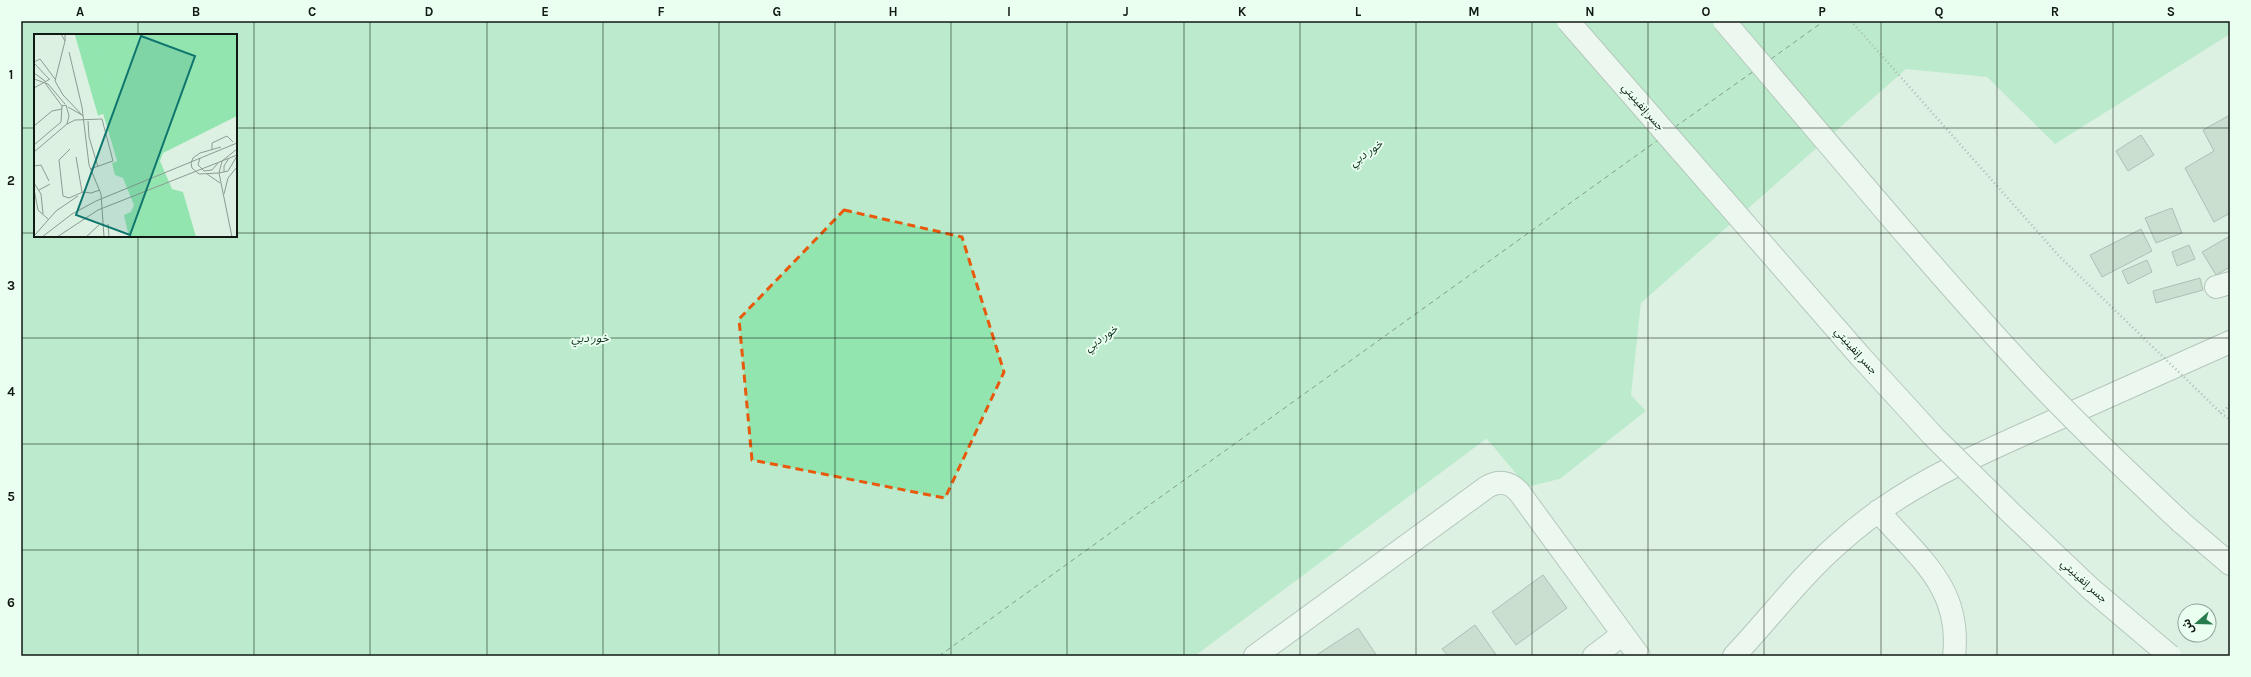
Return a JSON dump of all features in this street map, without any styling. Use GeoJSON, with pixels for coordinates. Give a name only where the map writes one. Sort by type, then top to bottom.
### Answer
{"type":"FeatureCollection","features":[{"type":"Feature","properties":{"kind":"main road","name":"جسر إنفينيتي"},"geometry":{"type":"LineString","coordinates":[[1568,21],[1860,356],[1934,436],[2074,573],[2170,656]]}},
{"type":"Feature","properties":{"kind":"main road"},"geometry":{"type":"LineString","coordinates":[[1724,21],[1964,300],[2033,376],[2105,451],[2180,522],[2230,564]]}},
{"type":"Feature","properties":{"kind":"main road"},"geometry":{"type":"LineString","coordinates":[[1734,656],[1809,572],[1839,542],[1878,511],[1919,484],[1963,462],[2230,342]]}},
{"type":"Feature","properties":{"kind":"main road"},"geometry":{"type":"LineString","coordinates":[[1255,656],[1487,487],[1500,482],[1508,483],[1519,492],[1639,656]]}},
{"type":"Feature","properties":{"kind":"main road"},"geometry":{"type":"LineString","coordinates":[[1878,511],[1936,578],[1946,595],[1953,613],[1955,630],[1954,656]]}},
{"type":"Feature","properties":{"kind":"main road"},"geometry":{"type":"LineString","coordinates":[[1594,656],[1623,634]]}},
{"type":"Feature","properties":{"kind":"path"},"geometry":{"type":"LineString","coordinates":[[1852,21],[2054,251],[2098,296],[2230,420]]}},
{"type":"Feature","properties":{"kind":"path"},"geometry":{"type":"LineString","coordinates":[[2221,413],[2230,405]]}},
{"type":"Feature","properties":{"kind":"highlighted area"},"geometry":{"type":"Polygon","coordinates":[[[844,210],[962,237],[1004,372],[945,498],[752,460],[739,319],[844,210]]]}},
{"type":"Feature","properties":{"kind":"water","name":"خور دبي"},"geometry":{"type":"Polygon","coordinates":[[[21,21],[2230,21],[2230,34],[2055,144],[1987,77],[1906,69],[1641,303],[1631,395],[1646,411],[1560,479],[1527,487],[1486,439],[1195,656],[21,656],[21,21]]]}},
{"type":"Feature","properties":{"kind":"pier"},"geometry":{"type":"Polygon","coordinates":[[[1646,411],[1647,413],[1561,481],[1527,489],[1486,442],[1199,656],[1195,656],[1487,439],[1527,487],[1560,479],[1646,411]]]}},
{"type":"Feature","properties":{"kind":"building"},"geometry":{"type":"Polygon","coordinates":[[[2230,115],[2230,213],[2214,222],[2185,168],[2214,151],[2203,130],[2230,115]]]}},
{"type":"Feature","properties":{"kind":"building"},"geometry":{"type":"Polygon","coordinates":[[[2141,135],[2154,155],[2128,171],[2116,151],[2141,135]]]}},
{"type":"Feature","properties":{"kind":"building"},"geometry":{"type":"Polygon","coordinates":[[[2172,208],[2182,233],[2156,243],[2145,218],[2172,208]]]}},
{"type":"Feature","properties":{"kind":"building"},"geometry":{"type":"Polygon","coordinates":[[[2141,229],[2152,251],[2102,277],[2090,255],[2141,229]]]}},
{"type":"Feature","properties":{"kind":"building"},"geometry":{"type":"Polygon","coordinates":[[[2230,236],[2230,267],[2216,275],[2202,252],[2230,236]]]}},
{"type":"Feature","properties":{"kind":"building"},"geometry":{"type":"Polygon","coordinates":[[[2189,245],[2195,259],[2177,266],[2172,252],[2189,245]]]}},
{"type":"Feature","properties":{"kind":"building"},"geometry":{"type":"Polygon","coordinates":[[[2147,260],[2152,272],[2128,284],[2122,271],[2147,260]]]}},
{"type":"Feature","properties":{"kind":"building"},"geometry":{"type":"Polygon","coordinates":[[[2200,278],[2203,290],[2156,303],[2153,291],[2200,278]]]}},
{"type":"Feature","properties":{"kind":"building"},"geometry":{"type":"Polygon","coordinates":[[[1543,575],[1567,608],[1516,645],[1492,612],[1543,575]]]}},
{"type":"Feature","properties":{"kind":"building"},"geometry":{"type":"Polygon","coordinates":[[[1475,625],[1497,656],[1448,656],[1442,649],[1475,625]]]}},
{"type":"Feature","properties":{"kind":"building"},"geometry":{"type":"Polygon","coordinates":[[[1358,628],[1377,656],[1315,656],[1358,628]]]}},
{"type":"Feature","properties":{"kind":"ferry route"},"geometry":{"type":"LineString","coordinates":[[1771,59],[1824,21]]}},
{"type":"Feature","properties":{"kind":"ferry route"},"geometry":{"type":"LineString","coordinates":[[1675,127],[1754,71]]}},
{"type":"Feature","properties":{"kind":"ferry route"},"geometry":{"type":"LineString","coordinates":[[939,656],[1658,140]]}}]}
